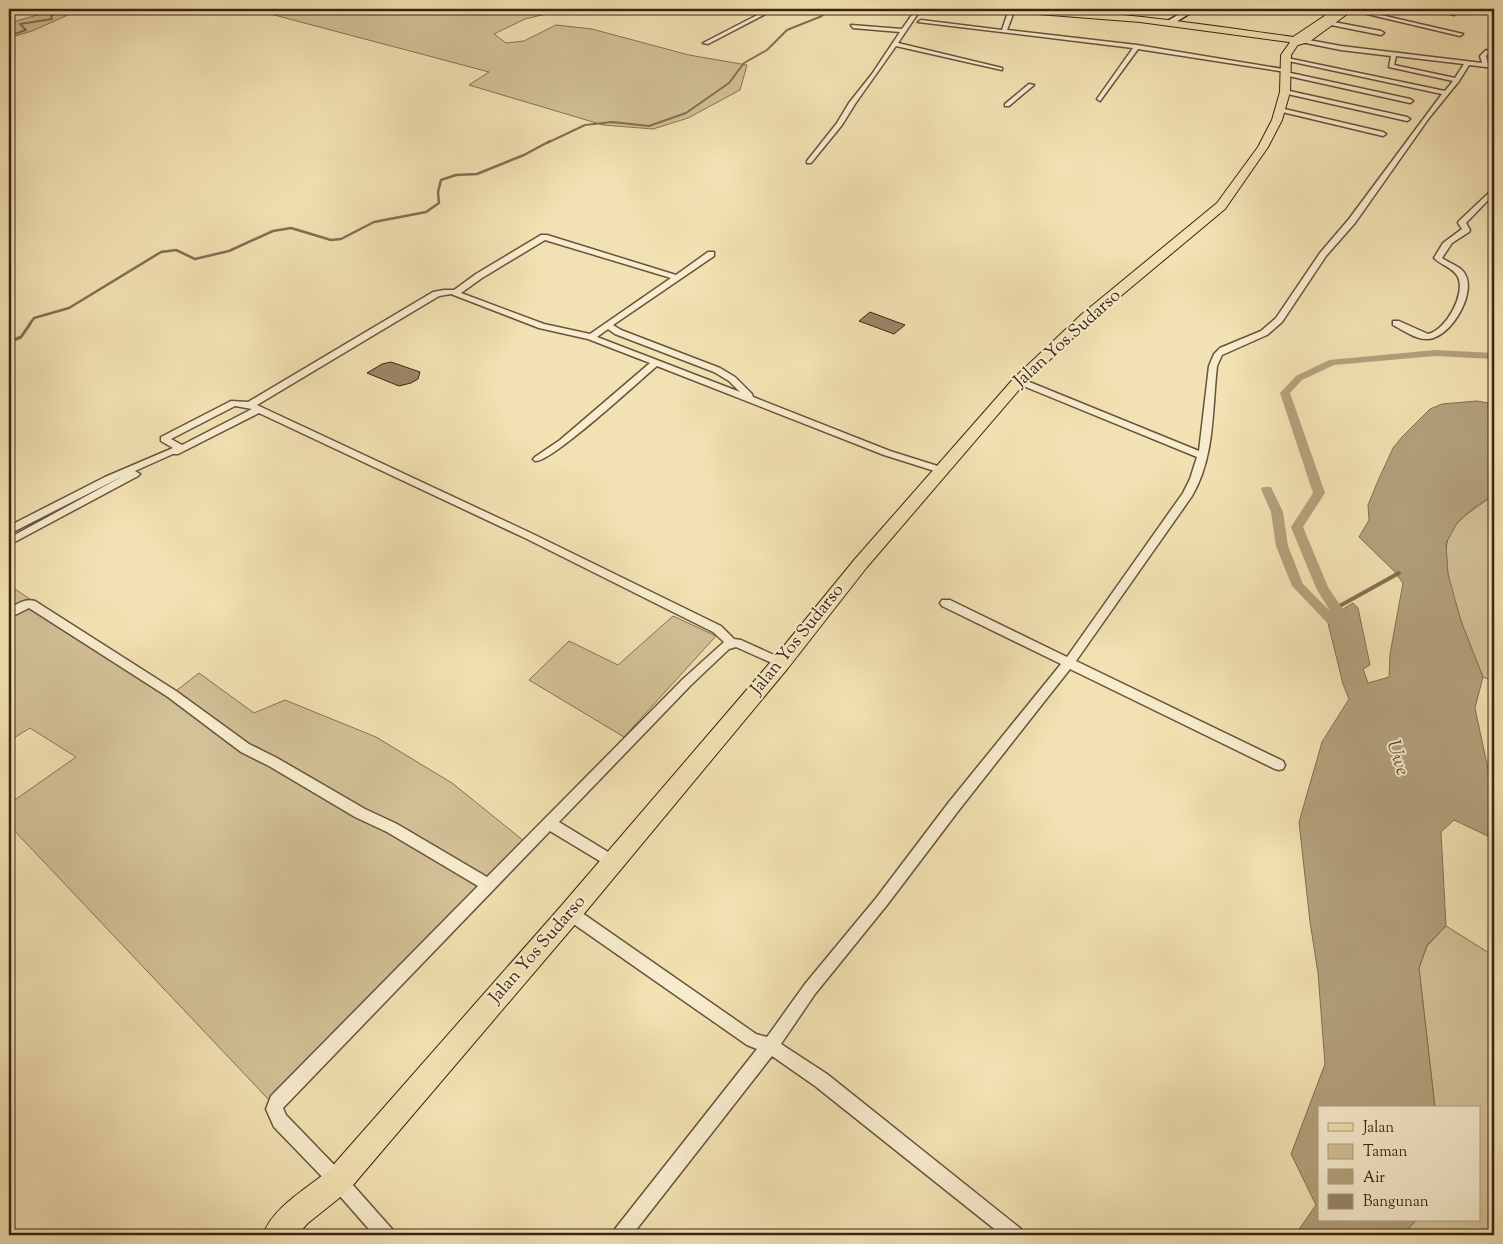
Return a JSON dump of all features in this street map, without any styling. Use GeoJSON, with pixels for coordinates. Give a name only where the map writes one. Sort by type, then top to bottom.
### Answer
{"type":"FeatureCollection","features":[{"type":"Feature","properties":{"kind":"highway"},"geometry":{"type":"LineString","coordinates":[[1013,9],[1168,23],[1289,66],[1326,22],[1341,9]]}},
{"type":"Feature","properties":{"kind":"highway"},"geometry":{"type":"LineString","coordinates":[[1326,22],[1349,9]]}},
{"type":"Feature","properties":{"kind":"main road"},"geometry":{"type":"LineString","coordinates":[[1168,23],[1193,9]]}},
{"type":"Feature","properties":{"kind":"main road","name":"Jalan Yos Sudarso"},"geometry":{"type":"LineString","coordinates":[[277,1235],[298,1213],[338,1181],[570,913],[781,663],[861,563],[1018,381],[1087,317],[1221,206],[1263,148],[1289,66]]}},
{"type":"Feature","properties":{"kind":"street"},"geometry":{"type":"LineString","coordinates":[[706,43],[772,9]]}},
{"type":"Feature","properties":{"kind":"street"},"geometry":{"type":"LineString","coordinates":[[809,162],[840,124],[852,103],[874,75],[918,9]]}},
{"type":"Feature","properties":{"kind":"street"},"geometry":{"type":"LineString","coordinates":[[1004,32],[1013,9]]}},
{"type":"Feature","properties":{"kind":"street"},"geometry":{"type":"LineString","coordinates":[[1349,9],[1460,34]]}},
{"type":"Feature","properties":{"kind":"street"},"geometry":{"type":"LineString","coordinates":[[1435,9],[1454,13]]}},
{"type":"Feature","properties":{"kind":"street"},"geometry":{"type":"LineString","coordinates":[[921,22],[1289,66],[1446,93]]}},
{"type":"Feature","properties":{"kind":"street"},"geometry":{"type":"LineString","coordinates":[[1326,22],[1380,33]]}},
{"type":"Feature","properties":{"kind":"street"},"geometry":{"type":"LineString","coordinates":[[853,26],[903,31]]}},
{"type":"Feature","properties":{"kind":"street"},"geometry":{"type":"LineString","coordinates":[[894,44],[1000,69]]}},
{"type":"Feature","properties":{"kind":"street"},"geometry":{"type":"LineString","coordinates":[[1100,99],[1137,47]]}},
{"type":"Feature","properties":{"kind":"street"},"geometry":{"type":"LineString","coordinates":[[1486,52],[1483,56],[1486,66]]}},
{"type":"Feature","properties":{"kind":"street"},"geometry":{"type":"LineString","coordinates":[[1289,66],[1394,55],[1494,66]]}},
{"type":"Feature","properties":{"kind":"street"},"geometry":{"type":"LineString","coordinates":[[1394,55],[1391,66],[1457,80]]}},
{"type":"Feature","properties":{"kind":"street"},"geometry":{"type":"LineString","coordinates":[[621,1235],[770,1046],[810,989],[882,901],[954,806],[1069,662],[1188,494],[1195,482],[1203,456],[1214,366],[1218,354],[1264,333],[1279,320],[1324,255],[1352,221],[1382,178],[1457,80],[1467,63]]}},
{"type":"Feature","properties":{"kind":"street"},"geometry":{"type":"LineString","coordinates":[[1289,66],[1410,101]]}},
{"type":"Feature","properties":{"kind":"street"},"geometry":{"type":"LineString","coordinates":[[1289,66],[1407,119]]}},
{"type":"Feature","properties":{"kind":"street"},"geometry":{"type":"LineString","coordinates":[[1289,66],[1383,134]]}},
{"type":"Feature","properties":{"kind":"street"},"geometry":{"type":"LineString","coordinates":[[1007,105],[1031,85]]}},
{"type":"Feature","properties":{"kind":"street"},"geometry":{"type":"LineString","coordinates":[[1396,324],[1428,337],[1434,336],[1444,328],[1453,317],[1464,296],[1464,279],[1461,273],[1444,264],[1438,258],[1439,252],[1450,239],[1466,230],[1462,223],[1494,190]]}},
{"type":"Feature","properties":{"kind":"street"},"geometry":{"type":"LineString","coordinates":[[455,293],[478,276],[544,237],[675,277]]}},
{"type":"Feature","properties":{"kind":"street"},"geometry":{"type":"LineString","coordinates":[[591,337],[675,277],[711,254]]}},
{"type":"Feature","properties":{"kind":"street"},"geometry":{"type":"LineString","coordinates":[[250,405],[436,294],[444,292],[455,293],[542,326],[591,337],[887,453],[941,470]]}},
{"type":"Feature","properties":{"kind":"street"},"geometry":{"type":"LineString","coordinates":[[607,325],[618,332],[717,370],[737,384],[749,398]]}},
{"type":"Feature","properties":{"kind":"street"},"geometry":{"type":"LineString","coordinates":[[538,459],[563,442],[656,362]]}},
{"type":"Feature","properties":{"kind":"street"},"geometry":{"type":"LineString","coordinates":[[1018,381],[1203,456]]}},
{"type":"Feature","properties":{"kind":"street"},"geometry":{"type":"LineString","coordinates":[[9,530],[108,479],[180,448],[164,439],[220,409],[234,403],[250,405],[644,592],[716,629],[724,634],[731,643]]}},
{"type":"Feature","properties":{"kind":"street"},"geometry":{"type":"LineString","coordinates":[[9,542],[239,418],[260,409]]}},
{"type":"Feature","properties":{"kind":"street"},"geometry":{"type":"LineString","coordinates":[[946,603],[1279,765]]}},
{"type":"Feature","properties":{"kind":"street"},"geometry":{"type":"LineString","coordinates":[[9,614],[24,605],[31,604],[172,694],[245,748],[273,762],[360,813],[392,828],[488,885]]}},
{"type":"Feature","properties":{"kind":"street"},"geometry":{"type":"LineString","coordinates":[[386,1235],[338,1181],[280,1121],[274,1109],[277,1102],[707,662],[725,646],[737,643],[781,663]]}},
{"type":"Feature","properties":{"kind":"street"},"geometry":{"type":"LineString","coordinates":[[549,823],[613,862]]}},
{"type":"Feature","properties":{"kind":"street"},"geometry":{"type":"LineString","coordinates":[[570,913],[752,1040],[770,1046],[821,1080],[1014,1235]]}},
{"type":"Feature","properties":{"kind":"green space"},"geometry":{"type":"Polygon","coordinates":[[[59,9],[106,9],[70,14],[32,31],[9,38],[9,23],[59,9]]]}},
{"type":"Feature","properties":{"kind":"green space"},"geometry":{"type":"Polygon","coordinates":[[[272,9],[567,9],[525,19],[494,34],[506,43],[524,41],[556,25],[592,29],[689,55],[747,65],[740,90],[688,118],[653,129],[603,125],[469,85],[489,72],[263,12],[272,9]]]}},
{"type":"Feature","properties":{"kind":"green space"},"geometry":{"type":"Polygon","coordinates":[[[1494,494],[1494,681],[1483,677],[1462,625],[1450,583],[1447,545],[1455,525],[1494,494]]]}},
{"type":"Feature","properties":{"kind":"green space"},"geometry":{"type":"Polygon","coordinates":[[[12,587],[172,694],[199,673],[254,713],[285,700],[376,737],[452,783],[524,841],[269,1100],[9,825],[9,804],[76,757],[30,728],[9,741],[9,590],[12,587]]]}},
{"type":"Feature","properties":{"kind":"green space"},"geometry":{"type":"Polygon","coordinates":[[[673,616],[716,636],[624,737],[529,680],[569,641],[618,665],[673,616]]]}},
{"type":"Feature","properties":{"kind":"green space"},"geometry":{"type":"Polygon","coordinates":[[[1446,926],[1494,956],[1494,1235],[1403,1235],[1414,1222],[1480,1222],[1480,1106],[1435,1106],[1419,968],[1427,946],[1446,926]]]}},
{"type":"Feature","properties":{"kind":"water","name":"Uwe"},"geometry":{"type":"Polygon","coordinates":[[[1477,401],[1494,404],[1494,494],[1471,510],[1457,523],[1446,543],[1448,574],[1461,621],[1483,677],[1475,708],[1494,797],[1494,839],[1454,820],[1441,832],[1446,926],[1427,945],[1419,968],[1435,1106],[1318,1106],[1318,1222],[1414,1222],[1403,1235],[1295,1235],[1316,1205],[1291,1154],[1325,1064],[1318,973],[1310,922],[1299,822],[1322,742],[1349,699],[1343,684],[1327,619],[1353,603],[1358,608],[1370,665],[1363,669],[1368,683],[1389,677],[1390,654],[1403,583],[1394,571],[1359,537],[1369,520],[1368,505],[1393,448],[1430,409],[1442,404],[1477,401]]]}},
{"type":"Feature","properties":{"kind":"building"},"geometry":{"type":"Polygon","coordinates":[[[870,312],[905,325],[894,334],[859,321],[870,312]]]}},
{"type":"Feature","properties":{"kind":"building"},"geometry":{"type":"Polygon","coordinates":[[[391,362],[420,372],[418,379],[399,386],[367,373],[382,364],[391,362]]]}},
{"type":"Feature","properties":{"kind":"waterway"},"geometry":{"type":"LineString","coordinates":[[9,36],[26,30],[20,24],[52,19],[51,16],[59,11],[99,9]]}},
{"type":"Feature","properties":{"kind":"waterway"},"geometry":{"type":"LineString","coordinates":[[547,143],[585,125],[612,122],[649,126],[686,113],[729,83],[744,63],[767,50],[787,30],[822,16],[826,9]]}},
{"type":"Feature","properties":{"kind":"waterway"},"geometry":{"type":"LineString","coordinates":[[29,325],[34,318],[69,308],[161,252],[176,250],[195,259],[229,251],[273,231],[291,228],[331,240],[341,239],[374,222],[426,212],[439,203],[438,192],[441,180],[456,175],[477,174],[524,155],[550,141]]}},
{"type":"Feature","properties":{"kind":"waterway"},"geometry":{"type":"LineString","coordinates":[[9,342],[21,337],[30,324]]}},
{"type":"Feature","properties":{"kind":"waterway"},"geometry":{"type":"LineString","coordinates":[[1341,630],[1336,608],[1322,588],[1297,527],[1319,493],[1285,393],[1299,378],[1332,362],[1435,353],[1494,356]]}},
{"type":"Feature","properties":{"kind":"waterway"},"geometry":{"type":"LineString","coordinates":[[1267,489],[1277,512],[1282,546],[1298,586],[1340,628]]}},
{"type":"Feature","properties":{"kind":"waterway"},"geometry":{"type":"LineString","coordinates":[[1336,608],[1399,573]]}}]}
